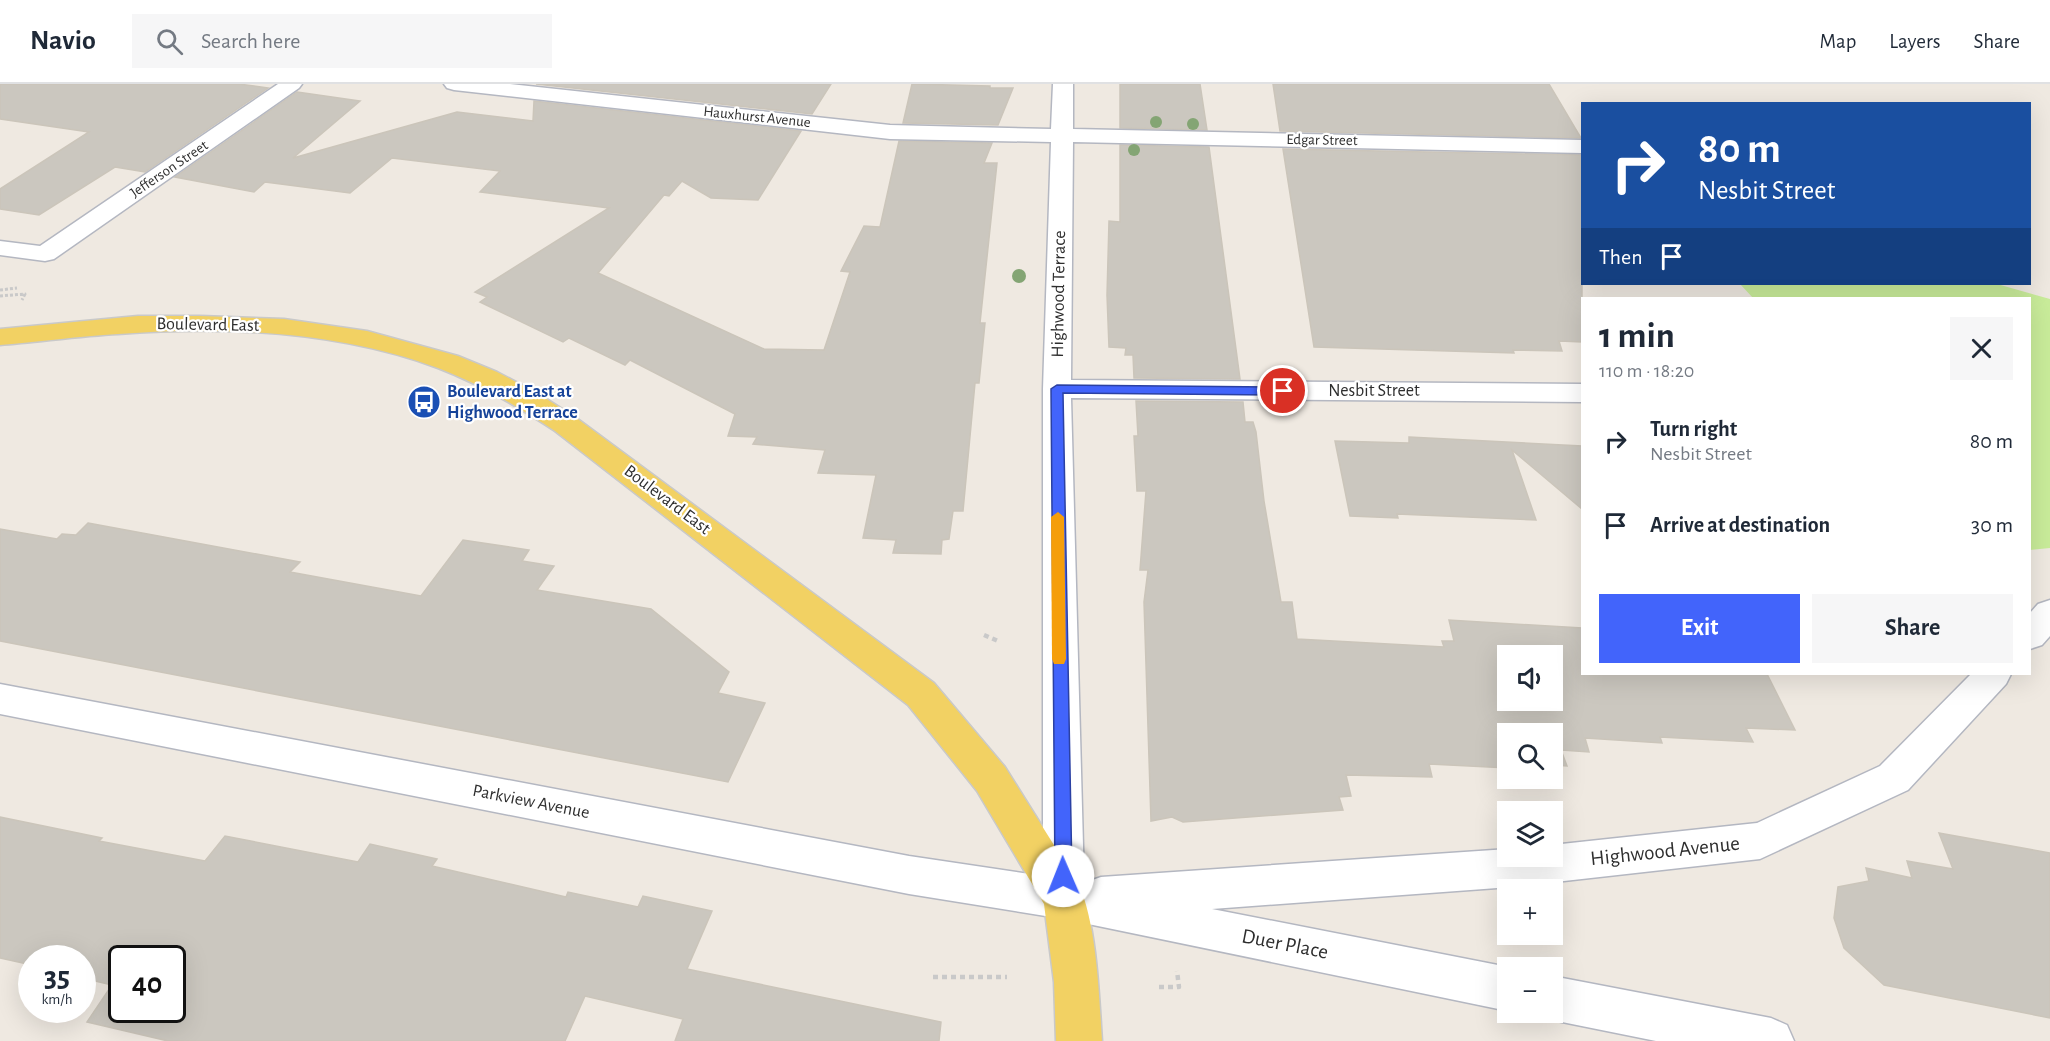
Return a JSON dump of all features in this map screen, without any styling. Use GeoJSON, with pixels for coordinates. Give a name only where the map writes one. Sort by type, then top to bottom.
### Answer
{"type":"FeatureCollection","features":[{"type":"Feature","properties":{"kind":"main road","name":"Boulevard East"},"geometry":{"type":"LineString","coordinates":[[0,337],[156,324],[270,325],[331,333],[410,351],[458,366],[512,391],[591,442],[921,694],[991,779],[1064,899],[1076,982],[1078,1041]]}},
{"type":"Feature","properties":{"kind":"street","name":"Jefferson Street"},"geometry":{"type":"LineString","coordinates":[[0,248],[45,254],[292,84]]}},
{"type":"Feature","properties":{"kind":"street","name":"Hauxhurst Avenue"},"geometry":{"type":"LineString","coordinates":[[454,84],[890,132],[1061,135]]}},
{"type":"Feature","properties":{"kind":"street","name":"Highwood Terrace"},"geometry":{"type":"LineString","coordinates":[[1064,84],[1061,135],[1057,389],[1064,899]]}},
{"type":"Feature","properties":{"kind":"street","name":"Edgar Street"},"geometry":{"type":"LineString","coordinates":[[1061,135],[1581,146]]}},
{"type":"Feature","properties":{"kind":"street","name":"Nesbit Street"},"geometry":{"type":"LineString","coordinates":[[1057,389],[1581,393]]}},
{"type":"Feature","properties":{"kind":"street"},"geometry":{"type":"LineString","coordinates":[[2031,634],[2050,614]]}},
{"type":"Feature","properties":{"kind":"street","name":"Highwood Avenue"},"geometry":{"type":"LineString","coordinates":[[1064,899],[1511,868],[1760,841],[1894,778],[1992,675]]}},
{"type":"Feature","properties":{"kind":"street","name":"Parkview Avenue"},"geometry":{"type":"LineString","coordinates":[[0,699],[909,875],[1064,899]]}},
{"type":"Feature","properties":{"kind":"street","name":"Duer Place"},"geometry":{"type":"LineString","coordinates":[[1064,899],[1497,987]]}},
{"type":"Feature","properties":{"kind":"street"},"geometry":{"type":"LineString","coordinates":[[1563,1000],[1771,1041]]}},
{"type":"Feature","properties":{"kind":"path"},"geometry":{"type":"LineString","coordinates":[[0,296],[25,294],[21,301]]}},
{"type":"Feature","properties":{"kind":"path"},"geometry":{"type":"LineString","coordinates":[[984,634],[998,641]]}},
{"type":"Feature","properties":{"kind":"path"},"geometry":{"type":"LineString","coordinates":[[1159,987],[1179,987],[1177,968]]}},
{"type":"Feature","properties":{"kind":"path"},"geometry":{"type":"LineString","coordinates":[[933,977],[1007,977]]}},
{"type":"Feature","properties":{"kind":"green space"},"geometry":{"type":"Polygon","coordinates":[[[1741,285],[2001,285],[2050,299],[2050,548],[2031,550],[2031,297],[1752,297],[1741,285]]]}},
{"type":"Feature","properties":{"kind":"building"},"geometry":{"type":"Polygon","coordinates":[[[0,84],[239,84],[268,88],[145,172],[115,167],[39,215],[0,209],[0,189],[89,132],[0,119],[0,84]]]}},
{"type":"Feature","properties":{"kind":"building"},"geometry":{"type":"Polygon","coordinates":[[[536,84],[831,84],[812,114],[536,84]]]}},
{"type":"Feature","properties":{"kind":"building"},"geometry":{"type":"Polygon","coordinates":[[[912,84],[1013,88],[998,125],[903,123],[912,84]]]}},
{"type":"Feature","properties":{"kind":"building"},"geometry":{"type":"Polygon","coordinates":[[[1120,84],[1200,84],[1207,130],[1120,128],[1120,84]]]}},
{"type":"Feature","properties":{"kind":"building"},"geometry":{"type":"Polygon","coordinates":[[[1273,84],[1549,84],[1581,138],[1280,131],[1273,84]]]}},
{"type":"Feature","properties":{"kind":"building"},"geometry":{"type":"Polygon","coordinates":[[[297,92],[360,101],[293,158],[457,112],[533,121],[534,101],[801,131],[758,200],[711,198],[682,181],[669,196],[664,195],[598,273],[764,349],[824,350],[850,272],[841,271],[864,226],[880,227],[899,141],[992,143],[984,163],[997,163],[980,323],[985,323],[979,383],[975,383],[963,511],[953,511],[949,539],[942,540],[941,554],[893,553],[896,540],[863,538],[876,475],[818,473],[825,450],[753,444],[757,437],[728,436],[735,414],[630,360],[625,365],[569,338],[563,342],[480,302],[487,297],[475,292],[609,208],[480,192],[500,171],[392,158],[350,193],[265,182],[254,192],[175,177],[297,92]]]}},
{"type":"Feature","properties":{"kind":"building"},"geometry":{"type":"Polygon","coordinates":[[[1120,145],[1209,147],[1240,379],[1134,378],[1133,355],[1125,355],[1126,348],[1109,347],[1107,295],[1109,221],[1120,222],[1120,145]]]}},
{"type":"Feature","properties":{"kind":"building"},"geometry":{"type":"Polygon","coordinates":[[[1283,149],[1581,155],[1581,342],[1559,341],[1562,351],[1513,350],[1514,353],[1314,347],[1283,149]]]}},
{"type":"Feature","properties":{"kind":"building"},"geometry":{"type":"Polygon","coordinates":[[[1136,401],[1243,402],[1245,422],[1253,422],[1256,432],[1264,501],[1281,602],[1292,602],[1297,639],[1444,647],[1442,641],[1454,641],[1449,620],[1581,628],[1581,675],[1768,675],[1795,730],[1746,728],[1753,742],[1660,737],[1662,743],[1585,738],[1589,752],[1563,750],[1563,723],[1497,723],[1497,767],[1429,764],[1432,777],[1346,775],[1351,796],[1339,797],[1343,810],[1183,822],[1172,817],[1151,821],[1144,602],[1148,570],[1140,570],[1146,491],[1137,491],[1134,436],[1138,436],[1136,401]]]}},
{"type":"Feature","properties":{"kind":"building"},"geometry":{"type":"Polygon","coordinates":[[[1409,437],[1581,446],[1581,508],[1512,450],[1536,520],[1397,514],[1398,518],[1350,516],[1335,441],[1409,443],[1409,437]]]}},
{"type":"Feature","properties":{"kind":"building"},"geometry":{"type":"Polygon","coordinates":[[[88,523],[300,562],[290,572],[421,596],[463,540],[529,550],[522,561],[554,566],[537,590],[651,609],[729,672],[718,693],[765,703],[728,782],[0,641],[0,529],[57,539],[62,534],[76,535],[88,523]]]}},
{"type":"Feature","properties":{"kind":"building"},"geometry":{"type":"Polygon","coordinates":[[[0,817],[102,838],[99,841],[205,861],[225,836],[358,862],[370,844],[437,859],[432,866],[566,897],[568,892],[638,907],[643,896],[712,911],[687,969],[941,1022],[939,1041],[675,1041],[683,1019],[585,996],[565,1041],[168,1041],[91,1023],[96,1023],[96,1009],[108,991],[108,1023],[186,1023],[186,945],[108,945],[108,984],[96,981],[96,945],[18,945],[18,962],[0,958],[0,817]]]}},
{"type":"Feature","properties":{"kind":"building"},"geometry":{"type":"Polygon","coordinates":[[[1939,833],[2050,853],[2050,1018],[1884,985],[1844,948],[1834,918],[1838,887],[1869,881],[1866,868],[1912,878],[1907,861],[1953,869],[1939,833]]]}},
{"type":"Feature","properties":{"kind":"slow traffic"},"geometry":{"type":"LineString","coordinates":[[1058,517],[1059,659]]}},
{"type":"Feature","properties":{"kind":"place","name":"Boulevard East at Highwood Terrace"},"geometry":{"type":"Point","coordinates":[424,402]}},
{"type":"Feature","properties":{"kind":"route"},"geometry":{"type":"LineString","coordinates":[[1063,876],[1057,389],[1283,391]]}}]}
